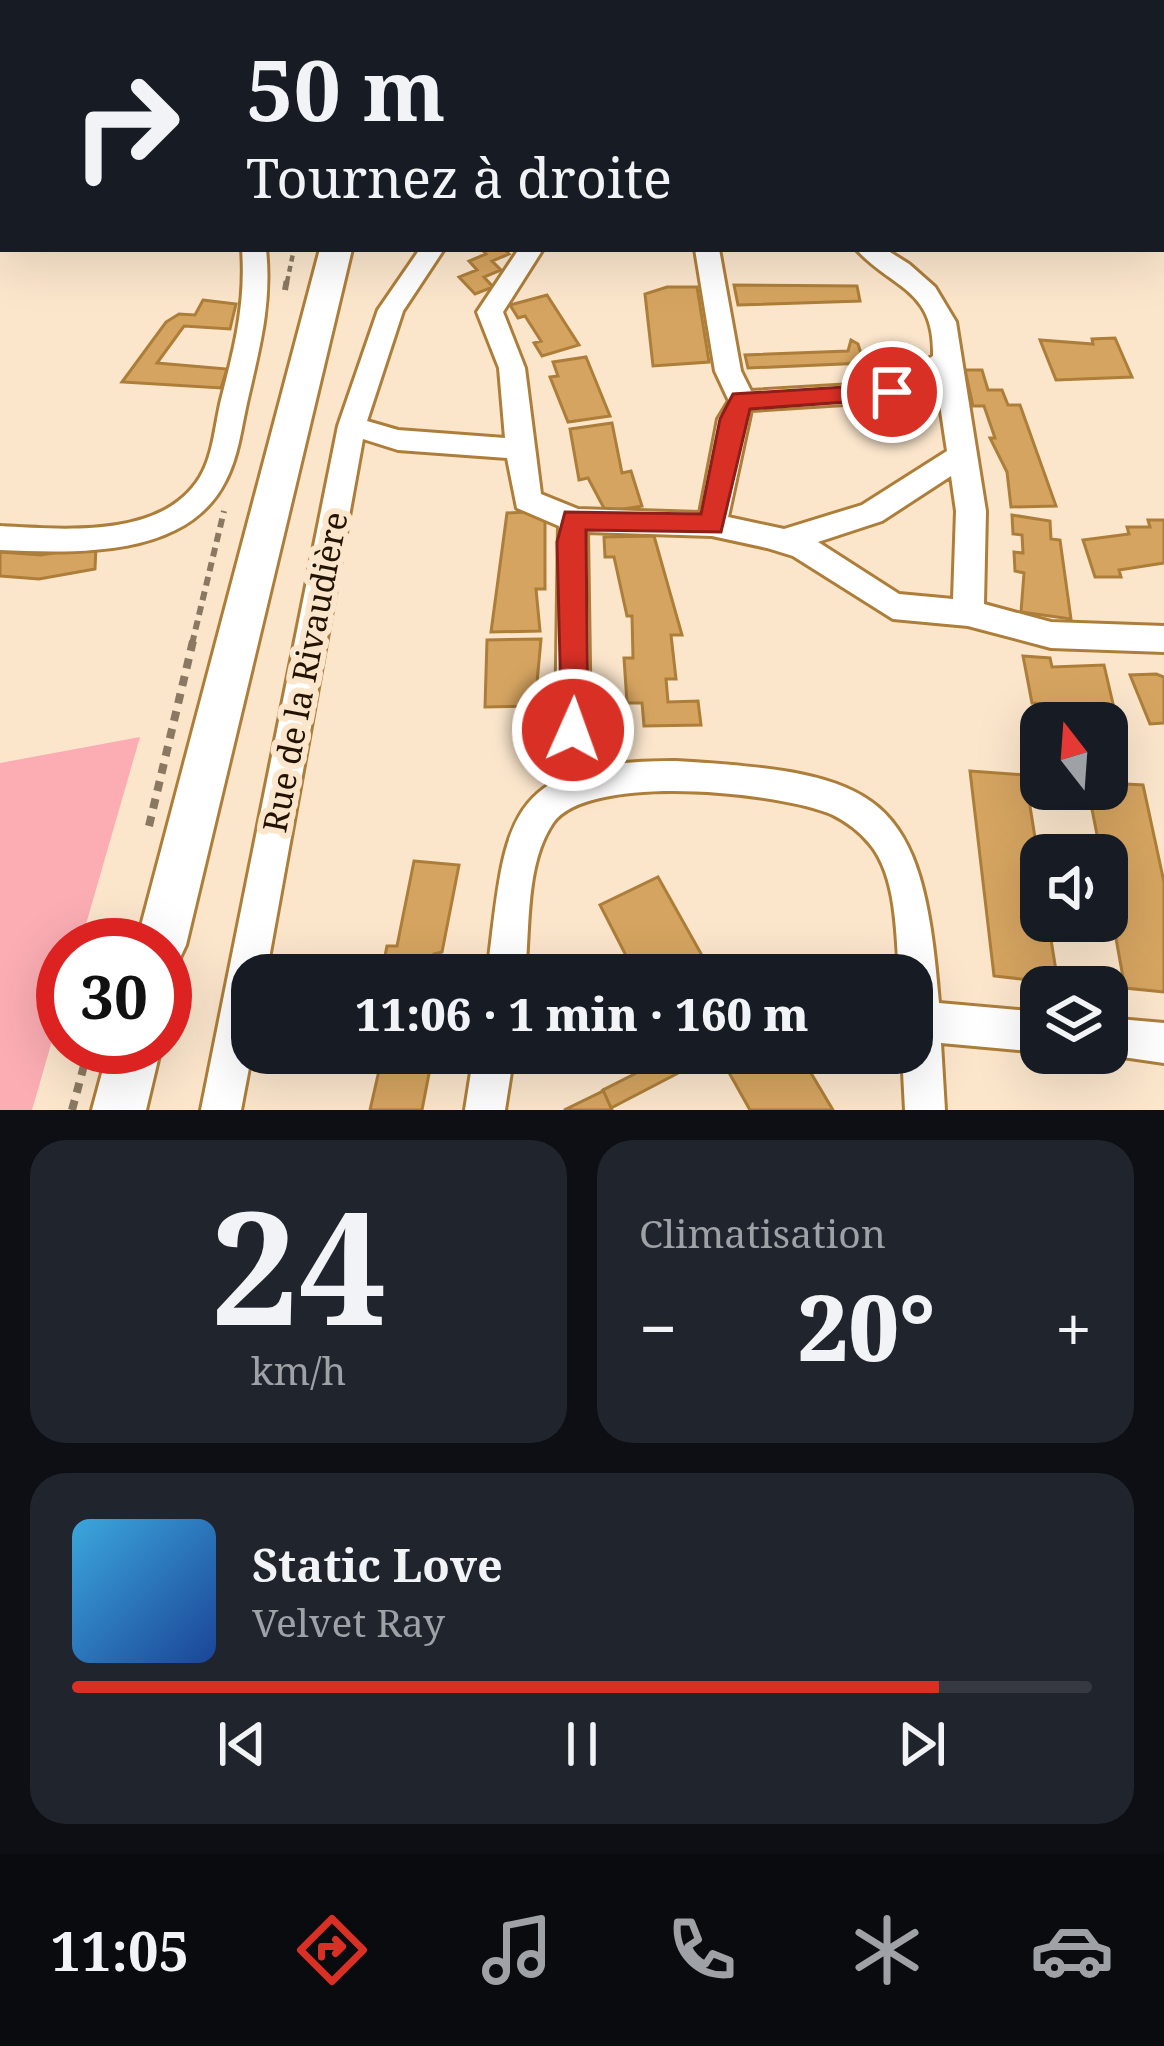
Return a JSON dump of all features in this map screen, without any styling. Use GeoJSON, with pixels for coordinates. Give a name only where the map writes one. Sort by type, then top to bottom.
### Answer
{"type":"FeatureCollection","features":[{"type":"Feature","properties":{"kind":"main road"},"geometry":{"type":"LineString","coordinates":[[168,918],[335,252]]}},
{"type":"Feature","properties":{"kind":"main road"},"geometry":{"type":"LineString","coordinates":[[119,1110],[128,1074]]}},
{"type":"Feature","properties":{"kind":"street"},"geometry":{"type":"LineString","coordinates":[[0,538],[63,541],[139,530],[182,514],[210,486],[258,317],[254,252]]}},
{"type":"Feature","properties":{"kind":"street","name":"Rue de la Rivaudière"},"geometry":{"type":"LineString","coordinates":[[221,1110],[352,426],[391,310],[430,252]]}},
{"type":"Feature","properties":{"kind":"street"},"geometry":{"type":"LineString","coordinates":[[529,252],[490,312],[512,368],[527,500],[575,520],[712,525],[784,541],[803,547],[893,606],[968,613],[1051,635],[1157,635]]}},
{"type":"Feature","properties":{"kind":"street"},"geometry":{"type":"LineString","coordinates":[[708,252],[728,370],[742,400]]}},
{"type":"Feature","properties":{"kind":"street"},"geometry":{"type":"LineString","coordinates":[[872,252],[932,298],[949,335],[946,360],[971,511],[968,613]]}},
{"type":"Feature","properties":{"kind":"street"},"geometry":{"type":"LineString","coordinates":[[742,400],[892,392],[946,360]]}},
{"type":"Feature","properties":{"kind":"street"},"geometry":{"type":"LineString","coordinates":[[712,525],[732,419],[742,400]]}},
{"type":"Feature","properties":{"kind":"street"},"geometry":{"type":"LineString","coordinates":[[352,426],[398,440],[520,449]]}},
{"type":"Feature","properties":{"kind":"street"},"geometry":{"type":"LineString","coordinates":[[784,541],[872,513],[963,455]]}},
{"type":"Feature","properties":{"kind":"street"},"geometry":{"type":"LineString","coordinates":[[573,730],[570,542],[575,520]]}},
{"type":"Feature","properties":{"kind":"street"},"geometry":{"type":"LineString","coordinates":[[509,954],[526,842],[540,813],[562,791],[618,776],[686,777],[813,793],[868,817],[902,865],[911,954]]}},
{"type":"Feature","properties":{"kind":"street"},"geometry":{"type":"LineString","coordinates":[[933,1023],[1020,1030]]}},
{"type":"Feature","properties":{"kind":"street"},"geometry":{"type":"LineString","coordinates":[[1128,1039],[1164,1042]]}},
{"type":"Feature","properties":{"kind":"street"},"geometry":{"type":"LineString","coordinates":[[485,1110],[491,1074]]}},
{"type":"Feature","properties":{"kind":"street"},"geometry":{"type":"LineString","coordinates":[[922,1074],[925,1110]]}},
{"type":"Feature","properties":{"kind":"path"},"geometry":{"type":"LineString","coordinates":[[280,307],[293,252]]}},
{"type":"Feature","properties":{"kind":"path"},"geometry":{"type":"LineString","coordinates":[[148,831],[229,493]]}},
{"type":"Feature","properties":{"kind":"path"},"geometry":{"type":"LineString","coordinates":[[72,1110],[82,1074]]}},
{"type":"Feature","properties":{"kind":"shaded area"},"geometry":{"type":"Polygon","coordinates":[[[140,737],[88,918],[36,918],[36,1074],[42,1074],[32,1110],[0,1110],[0,763],[140,737]]]}},
{"type":"Feature","properties":{"kind":"building"},"geometry":{"type":"Polygon","coordinates":[[[486,254],[509,254],[492,261],[501,270],[484,277],[493,287],[475,294],[459,277],[477,270],[469,261],[486,254]]]}},
{"type":"Feature","properties":{"kind":"building"},"geometry":{"type":"Polygon","coordinates":[[[734,285],[857,286],[860,301],[738,305],[734,285]]]}},
{"type":"Feature","properties":{"kind":"building"},"geometry":{"type":"Polygon","coordinates":[[[667,287],[697,287],[709,362],[653,366],[645,294],[667,287]]]}},
{"type":"Feature","properties":{"kind":"building"},"geometry":{"type":"Polygon","coordinates":[[[547,295],[579,345],[542,356],[534,343],[541,341],[525,316],[518,318],[510,305],[547,295]]]}},
{"type":"Feature","properties":{"kind":"building"},"geometry":{"type":"Polygon","coordinates":[[[203,300],[236,304],[230,329],[184,326],[157,363],[227,369],[221,388],[122,382],[166,322],[179,314],[195,315],[203,300]]]}},
{"type":"Feature","properties":{"kind":"building"},"geometry":{"type":"Polygon","coordinates":[[[1115,338],[1132,377],[1056,380],[1040,340],[1093,344],[1092,339],[1115,338]]]}},
{"type":"Feature","properties":{"kind":"building"},"geometry":{"type":"Polygon","coordinates":[[[851,340],[858,344],[864,363],[748,368],[745,355],[848,351],[851,340]]]}},
{"type":"Feature","properties":{"kind":"building"},"geometry":{"type":"Polygon","coordinates":[[[586,357],[610,416],[568,422],[550,377],[558,376],[553,362],[586,357]]]}},
{"type":"Feature","properties":{"kind":"building"},"geometry":{"type":"Polygon","coordinates":[[[965,370],[982,370],[988,390],[1002,390],[1008,405],[1020,405],[1056,506],[1011,507],[1007,472],[990,438],[995,438],[984,406],[973,406],[965,370]]]}},
{"type":"Feature","properties":{"kind":"building"},"geometry":{"type":"Polygon","coordinates":[[[612,423],[622,473],[631,471],[642,506],[606,512],[588,478],[579,480],[570,429],[612,423]]]}},
{"type":"Feature","properties":{"kind":"building"},"geometry":{"type":"Polygon","coordinates":[[[545,511],[545,589],[536,589],[540,631],[491,632],[507,513],[545,511]]]}},
{"type":"Feature","properties":{"kind":"building"},"geometry":{"type":"Polygon","coordinates":[[[1012,515],[1050,521],[1051,539],[1060,540],[1071,619],[1021,612],[1024,573],[1015,571],[1014,552],[1023,553],[1022,535],[1013,534],[1012,515]]]}},
{"type":"Feature","properties":{"kind":"building"},"geometry":{"type":"Polygon","coordinates":[[[1148,520],[1164,520],[1164,563],[1119,570],[1121,577],[1095,577],[1083,540],[1129,534],[1127,527],[1150,527],[1148,520]]]}},
{"type":"Feature","properties":{"kind":"building"},"geometry":{"type":"Polygon","coordinates":[[[654,536],[682,635],[671,635],[676,679],[666,679],[668,702],[698,701],[701,725],[644,726],[642,703],[627,703],[624,658],[633,658],[632,616],[627,616],[614,557],[605,557],[604,537],[654,536]]]}},
{"type":"Feature","properties":{"kind":"building"},"geometry":{"type":"Polygon","coordinates":[[[96,546],[95,569],[39,579],[0,576],[0,552],[41,555],[96,546]]]}},
{"type":"Feature","properties":{"kind":"building"},"geometry":{"type":"Polygon","coordinates":[[[541,639],[537,683],[541,683],[541,706],[485,707],[487,640],[541,639]]]}},
{"type":"Feature","properties":{"kind":"building"},"geometry":{"type":"Polygon","coordinates":[[[1023,656],[1050,658],[1052,667],[1104,665],[1113,702],[1032,702],[1023,656]]]}},
{"type":"Feature","properties":{"kind":"building"},"geometry":{"type":"Polygon","coordinates":[[[1130,675],[1164,677],[1164,723],[1150,724],[1130,675]]]}},
{"type":"Feature","properties":{"kind":"building"},"geometry":{"type":"Polygon","coordinates":[[[970,771],[1020,775],[1020,810],[1031,810],[1034,834],[1020,834],[1020,942],[1051,942],[1055,966],[1020,966],[1020,979],[994,976],[970,771]]]}},
{"type":"Feature","properties":{"kind":"building"},"geometry":{"type":"Polygon","coordinates":[[[1128,784],[1143,785],[1164,882],[1164,992],[1128,988],[1128,966],[1121,966],[1117,942],[1128,942],[1128,834],[1097,834],[1092,810],[1128,810],[1128,784]]]}},
{"type":"Feature","properties":{"kind":"building"},"geometry":{"type":"Polygon","coordinates":[[[414,861],[459,865],[442,952],[385,954],[387,946],[397,946],[414,861]]]}},
{"type":"Feature","properties":{"kind":"building"},"geometry":{"type":"Polygon","coordinates":[[[658,877],[701,954],[625,954],[600,905],[658,877]]]}},
{"type":"Feature","properties":{"kind":"building"},"geometry":{"type":"Polygon","coordinates":[[[378,1074],[429,1074],[422,1110],[370,1110],[378,1074]]]}},
{"type":"Feature","properties":{"kind":"building"},"geometry":{"type":"Polygon","coordinates":[[[635,1074],[676,1074],[611,1108],[603,1090],[635,1074]]]}},
{"type":"Feature","properties":{"kind":"building"},"geometry":{"type":"Polygon","coordinates":[[[730,1074],[812,1074],[833,1110],[750,1110],[730,1074]]]}},
{"type":"Feature","properties":{"kind":"building"},"geometry":{"type":"Polygon","coordinates":[[[601,1092],[612,1110],[564,1110],[601,1092]]]}},
{"type":"Feature","properties":{"kind":"route"},"geometry":{"type":"LineString","coordinates":[[573,730],[570,542],[575,520],[712,525],[732,419],[742,400],[783,402],[892,392]]}}]}
